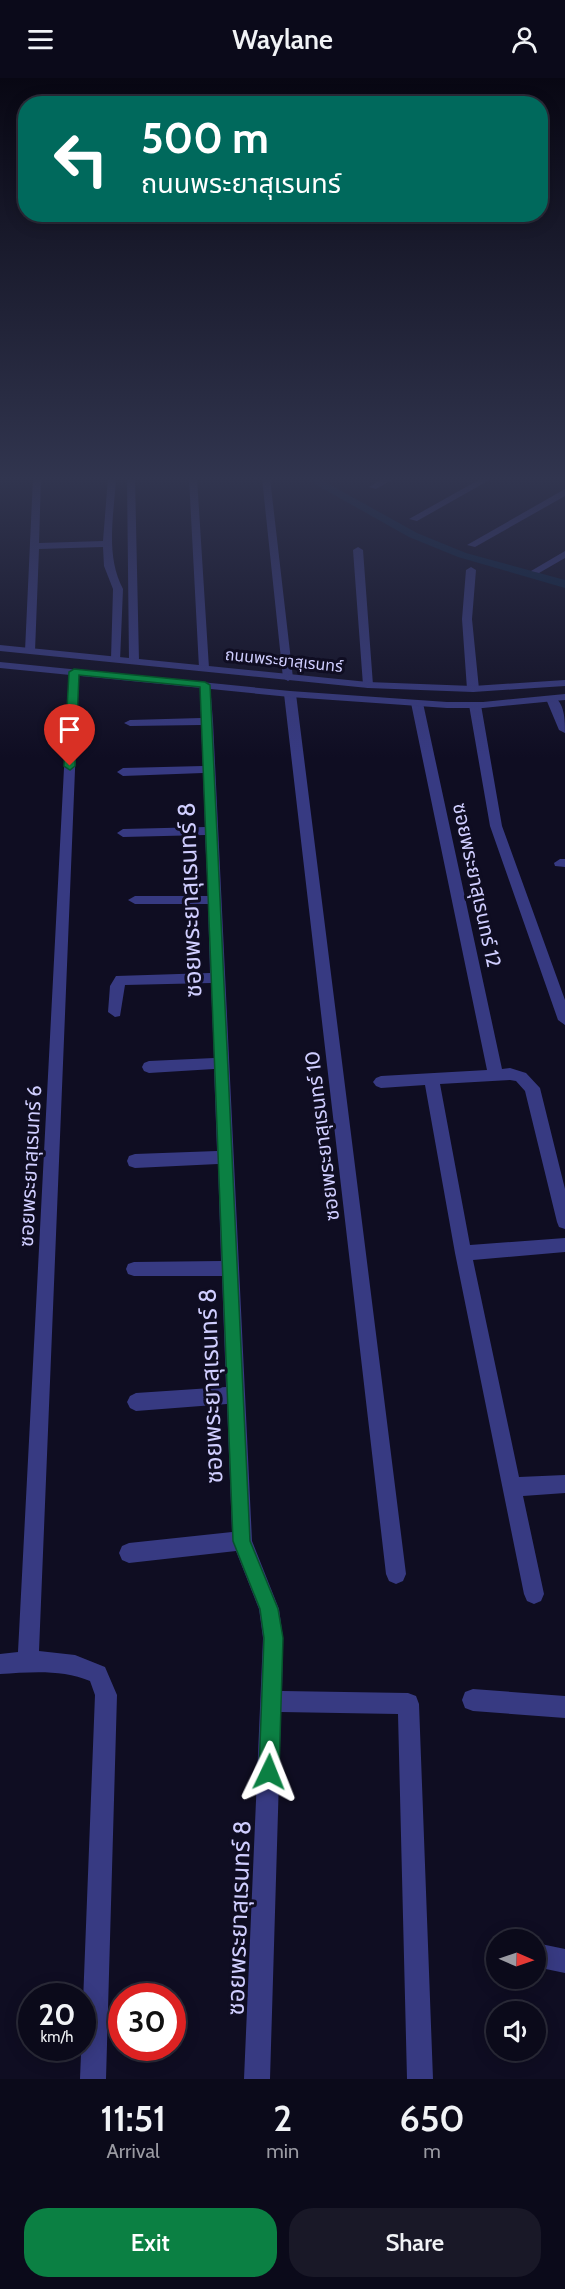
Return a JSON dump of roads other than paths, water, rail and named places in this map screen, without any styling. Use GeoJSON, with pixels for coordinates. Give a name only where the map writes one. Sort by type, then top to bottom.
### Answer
{"type":"FeatureCollection","features":[{"type":"Feature","properties":{"kind":"street"},"geometry":{"type":"LineString","coordinates":[[30,651],[35,571]]}},
{"type":"Feature","properties":{"kind":"street"},"geometry":{"type":"LineString","coordinates":[[111,571],[112,580],[118,589],[116,659]]}},
{"type":"Feature","properties":{"kind":"street"},"geometry":{"type":"LineString","coordinates":[[133,571],[134,661]]}},
{"type":"Feature","properties":{"kind":"street","name":"ซอยพระยาสุเรนทร์ 8"},"geometry":{"type":"LineString","coordinates":[[199,571],[242,1541],[269,1609],[273,1638],[257,2079]]}},
{"type":"Feature","properties":{"kind":"street","name":"ซอยพระยาสุเรนทร์ 10"},"geometry":{"type":"LineString","coordinates":[[276,571],[396,1574]]}},
{"type":"Feature","properties":{"kind":"street"},"geometry":{"type":"LineString","coordinates":[[360,571],[368,685]]}},
{"type":"Feature","properties":{"kind":"street"},"geometry":{"type":"LineString","coordinates":[[471,571],[467,611],[473,689]]}},
{"type":"Feature","properties":{"kind":"street","name":"ถนนพระยาสุเรนทร์"},"geometry":{"type":"LineString","coordinates":[[0,648],[134,661],[205,676],[289,686],[368,685],[473,689],[565,682]]}},
{"type":"Feature","properties":{"kind":"street","name":"ถนนพระยาสุเรนทร์"},"geometry":{"type":"LineString","coordinates":[[0,665],[74,672],[205,676],[417,703],[475,705],[565,697]]}},
{"type":"Feature","properties":{"kind":"street","name":"ซอยพระยาสุเรนทร์ 6"},"geometry":{"type":"LineString","coordinates":[[28,1662],[74,672]]}},
{"type":"Feature","properties":{"kind":"street"},"geometry":{"type":"LineString","coordinates":[[552,699],[565,730]]}},
{"type":"Feature","properties":{"kind":"street","name":"ซอยพระยาสุเรนทร์ 12"},"geometry":{"type":"LineString","coordinates":[[417,703],[496,1076]]}},
{"type":"Feature","properties":{"kind":"street"},"geometry":{"type":"LineString","coordinates":[[475,705],[496,826],[565,1020]]}},
{"type":"Feature","properties":{"kind":"street"},"geometry":{"type":"LineString","coordinates":[[130,723],[207,721]]}},
{"type":"Feature","properties":{"kind":"street"},"geometry":{"type":"LineString","coordinates":[[123,772],[208,769]]}},
{"type":"Feature","properties":{"kind":"street"},"geometry":{"type":"LineString","coordinates":[[123,832],[211,831]]}},
{"type":"Feature","properties":{"kind":"street"},"geometry":{"type":"LineString","coordinates":[[135,900],[214,900]]}},
{"type":"Feature","properties":{"kind":"street"},"geometry":{"type":"LineString","coordinates":[[115,1012],[117,986],[121,980],[218,978]]}},
{"type":"Feature","properties":{"kind":"street"},"geometry":{"type":"LineString","coordinates":[[149,1067],[221,1063]]}},
{"type":"Feature","properties":{"kind":"street"},"geometry":{"type":"LineString","coordinates":[[381,1082],[510,1074],[521,1077],[532,1088],[565,1222]]}},
{"type":"Feature","properties":{"kind":"street"},"geometry":{"type":"LineString","coordinates":[[431,1078],[463,1253],[534,1594]]}},
{"type":"Feature","properties":{"kind":"street"},"geometry":{"type":"LineString","coordinates":[[135,1161],[225,1158]]}},
{"type":"Feature","properties":{"kind":"street"},"geometry":{"type":"LineString","coordinates":[[463,1253],[565,1245]]}},
{"type":"Feature","properties":{"kind":"street"},"geometry":{"type":"LineString","coordinates":[[134,1269],[230,1268]]}},
{"type":"Feature","properties":{"kind":"street"},"geometry":{"type":"LineString","coordinates":[[136,1402],[236,1395]]}},
{"type":"Feature","properties":{"kind":"street"},"geometry":{"type":"LineString","coordinates":[[512,1487],[565,1484]]}},
{"type":"Feature","properties":{"kind":"street"},"geometry":{"type":"LineString","coordinates":[[129,1553],[242,1541]]}},
{"type":"Feature","properties":{"kind":"street"},"geometry":{"type":"LineString","coordinates":[[0,1664],[28,1662],[83,1666],[98,1674],[106,1695],[93,2079]]}},
{"type":"Feature","properties":{"kind":"street"},"geometry":{"type":"LineString","coordinates":[[473,1700],[565,1707]]}},
{"type":"Feature","properties":{"kind":"street"},"geometry":{"type":"LineString","coordinates":[[271,1701],[408,1704],[420,2079]]}},
{"type":"Feature","properties":{"kind":"street"},"geometry":{"type":"LineString","coordinates":[[546,1957],[565,1960]]}},
{"type":"Feature","properties":{"kind":"waterway"},"geometry":{"type":"LineString","coordinates":[[520,571],[565,584]]}}]}
